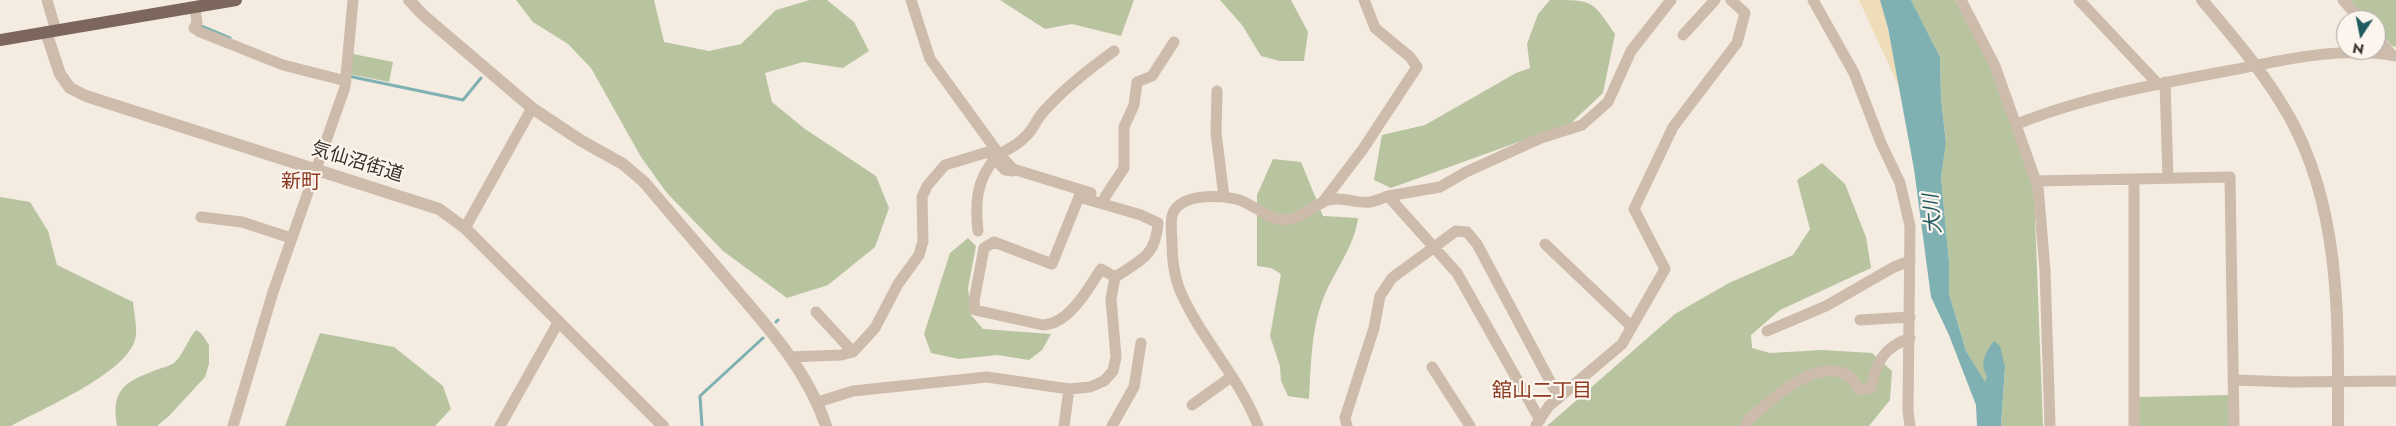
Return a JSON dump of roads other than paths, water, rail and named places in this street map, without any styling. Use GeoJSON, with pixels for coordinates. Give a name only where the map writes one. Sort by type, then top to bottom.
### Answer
{"type":"FeatureCollection","features":[{"type":"Feature","properties":{"kind":"main road"},"geometry":{"type":"LineString","coordinates":[[0,40],[236,0]]}},
{"type":"Feature","properties":{"kind":"street"},"geometry":{"type":"LineString","coordinates":[[47,0],[51,32]]}},
{"type":"Feature","properties":{"kind":"street"},"geometry":{"type":"LineString","coordinates":[[233,426],[272,292],[347,75],[353,0]]}},
{"type":"Feature","properties":{"kind":"street"},"geometry":{"type":"LineString","coordinates":[[409,0],[423,15],[532,108],[580,140],[623,164],[644,182],[762,320],[790,357],[818,402],[826,426]]}},
{"type":"Feature","properties":{"kind":"street"},"geometry":{"type":"LineString","coordinates":[[911,0],[930,59],[1005,170],[1012,171],[1013,169],[1105,197],[1125,210]]}},
{"type":"Feature","properties":{"kind":"street"},"geometry":{"type":"LineString","coordinates":[[1322,203],[1363,149],[1417,66],[1410,57],[1375,28],[1364,0]]}},
{"type":"Feature","properties":{"kind":"street"},"geometry":{"type":"LineString","coordinates":[[1258,426],[1249,403],[1209,345],[1179,286],[1172,254],[1172,215],[1181,204],[1200,197],[1224,197],[1252,204],[1277,219],[1294,219],[1327,200],[1349,198],[1370,202],[1388,196],[1440,186],[1541,138],[1582,125],[1608,102],[1631,50],[1671,0]]}},
{"type":"Feature","properties":{"kind":"street"},"geometry":{"type":"LineString","coordinates":[[1683,35],[1715,0]]}},
{"type":"Feature","properties":{"kind":"street"},"geometry":{"type":"LineString","coordinates":[[1388,196],[1434,245],[1457,273],[1538,423],[1549,406],[1622,344],[1664,269],[1634,209],[1673,127],[1737,43],[1745,12],[1731,0]]}},
{"type":"Feature","properties":{"kind":"street"},"geometry":{"type":"LineString","coordinates":[[1812,0],[1854,73],[1881,143],[1900,184],[1910,226],[1908,411],[1910,426]]}},
{"type":"Feature","properties":{"kind":"street"},"geometry":{"type":"LineString","coordinates":[[1961,0],[1995,66],[2036,181],[2045,270],[2050,426]]}},
{"type":"Feature","properties":{"kind":"street"},"geometry":{"type":"LineString","coordinates":[[2079,0],[2162,83],[2168,178]]}},
{"type":"Feature","properties":{"kind":"street"},"geometry":{"type":"LineString","coordinates":[[2202,0],[2257,66],[2291,119],[2315,176],[2332,249],[2338,381],[2338,426]]}},
{"type":"Feature","properties":{"kind":"street"},"geometry":{"type":"LineString","coordinates":[[2343,0],[2352,10]]}},
{"type":"Feature","properties":{"kind":"street"},"geometry":{"type":"LineString","coordinates":[[195,7],[197,23],[194,28],[200,32],[283,65],[347,75]]}},
{"type":"Feature","properties":{"kind":"street","name":"気仙沼街道"},"geometry":{"type":"LineString","coordinates":[[51,32],[60,74],[70,88],[86,96],[439,210],[465,228],[664,426]]}},
{"type":"Feature","properties":{"kind":"street"},"geometry":{"type":"LineString","coordinates":[[1105,197],[1124,168],[1124,127],[1134,105],[1137,82],[1152,76],[1174,42]]}},
{"type":"Feature","properties":{"kind":"street"},"geometry":{"type":"LineString","coordinates":[[978,231],[975,205],[986,169],[997,156],[1016,145],[1028,134],[1043,111],[1063,91],[1088,69],[1114,52]]}},
{"type":"Feature","properties":{"kind":"street"},"geometry":{"type":"LineString","coordinates":[[2017,124],[2059,107],[2162,83],[2313,54],[2376,53],[2394,56]]}},
{"type":"Feature","properties":{"kind":"street"},"geometry":{"type":"LineString","coordinates":[[1217,92],[1216,132],[1224,197]]}},
{"type":"Feature","properties":{"kind":"street"},"geometry":{"type":"LineString","coordinates":[[465,228],[532,108]]}},
{"type":"Feature","properties":{"kind":"street"},"geometry":{"type":"LineString","coordinates":[[790,357],[841,355],[853,352],[875,328],[898,284],[919,255],[924,234],[922,197],[927,186],[945,165],[988,152],[997,156]]}},
{"type":"Feature","properties":{"kind":"street"},"geometry":{"type":"LineString","coordinates":[[2036,181],[2230,177],[2234,426]]}},
{"type":"Feature","properties":{"kind":"street"},"geometry":{"type":"LineString","coordinates":[[2134,179],[2134,426]]}},
{"type":"Feature","properties":{"kind":"street"},"geometry":{"type":"LineString","coordinates":[[1115,277],[1101,269],[1075,306],[1052,325],[1043,325],[976,310],[974,301],[984,248],[994,242],[1052,264],[1080,197],[1125,210],[1158,223],[1172,224]]}},
{"type":"Feature","properties":{"kind":"street"},"geometry":{"type":"LineString","coordinates":[[201,217],[242,222],[291,238]]}},
{"type":"Feature","properties":{"kind":"street"},"geometry":{"type":"LineString","coordinates":[[818,402],[853,391],[987,377],[1069,389],[1090,387],[1104,381],[1113,371],[1116,357],[1112,299],[1115,277],[1145,258],[1155,244],[1158,223]]}},
{"type":"Feature","properties":{"kind":"street"},"geometry":{"type":"LineString","coordinates":[[1347,426],[1345,418],[1374,328],[1380,296],[1392,278],[1434,245],[1456,231],[1467,232],[1477,244],[1559,398]]}},
{"type":"Feature","properties":{"kind":"street"},"geometry":{"type":"LineString","coordinates":[[1545,244],[1632,327]]}},
{"type":"Feature","properties":{"kind":"street"},"geometry":{"type":"LineString","coordinates":[[1767,331],[1826,306],[1894,267],[1910,261]]}},
{"type":"Feature","properties":{"kind":"street"},"geometry":{"type":"LineString","coordinates":[[816,312],[853,352]]}},
{"type":"Feature","properties":{"kind":"street"},"geometry":{"type":"LineString","coordinates":[[1860,320],[1910,317]]}},
{"type":"Feature","properties":{"kind":"street"},"geometry":{"type":"LineString","coordinates":[[505,424],[559,321]]}},
{"type":"Feature","properties":{"kind":"street"},"geometry":{"type":"LineString","coordinates":[[1746,426],[1749,419],[1796,380],[1833,370],[1849,376],[1860,390],[1871,388],[1875,368],[1894,344],[1910,338]]}},
{"type":"Feature","properties":{"kind":"street"},"geometry":{"type":"LineString","coordinates":[[1112,426],[1134,387],[1142,343]]}},
{"type":"Feature","properties":{"kind":"street"},"geometry":{"type":"LineString","coordinates":[[1432,367],[1470,426]]}},
{"type":"Feature","properties":{"kind":"street"},"geometry":{"type":"LineString","coordinates":[[1192,406],[1232,377]]}},
{"type":"Feature","properties":{"kind":"street"},"geometry":{"type":"LineString","coordinates":[[2234,380],[2396,381]]}},
{"type":"Feature","properties":{"kind":"street"},"geometry":{"type":"LineString","coordinates":[[1064,426],[1069,389]]}},
{"type":"Feature","properties":{"kind":"water","name":"大川"},"geometry":{"type":"Polygon","coordinates":[[[1880,0],[1911,0],[1940,57],[1941,99],[1946,143],[1941,177],[1949,262],[1949,294],[1966,351],[1985,382],[1987,376],[1984,367],[1986,353],[1994,341],[2000,346],[2005,367],[2001,426],[1977,426],[1976,405],[1949,335],[1931,297],[1914,169],[1888,28],[1880,0]]]}},
{"type":"Feature","properties":{"kind":"waterway"},"geometry":{"type":"LineString","coordinates":[[201,26],[230,38]]}},
{"type":"Feature","properties":{"kind":"waterway"},"geometry":{"type":"LineString","coordinates":[[348,76],[463,100],[481,78]]}},
{"type":"Feature","properties":{"kind":"waterway"},"geometry":{"type":"LineString","coordinates":[[702,426],[700,396],[763,338]]}},
{"type":"Feature","properties":{"kind":"district","name":"新町"},"geometry":{"type":"Point","coordinates":[301,183]}},
{"type":"Feature","properties":{"kind":"district","name":"舘山二丁目"},"geometry":{"type":"Point","coordinates":[1542,392]}}]}
